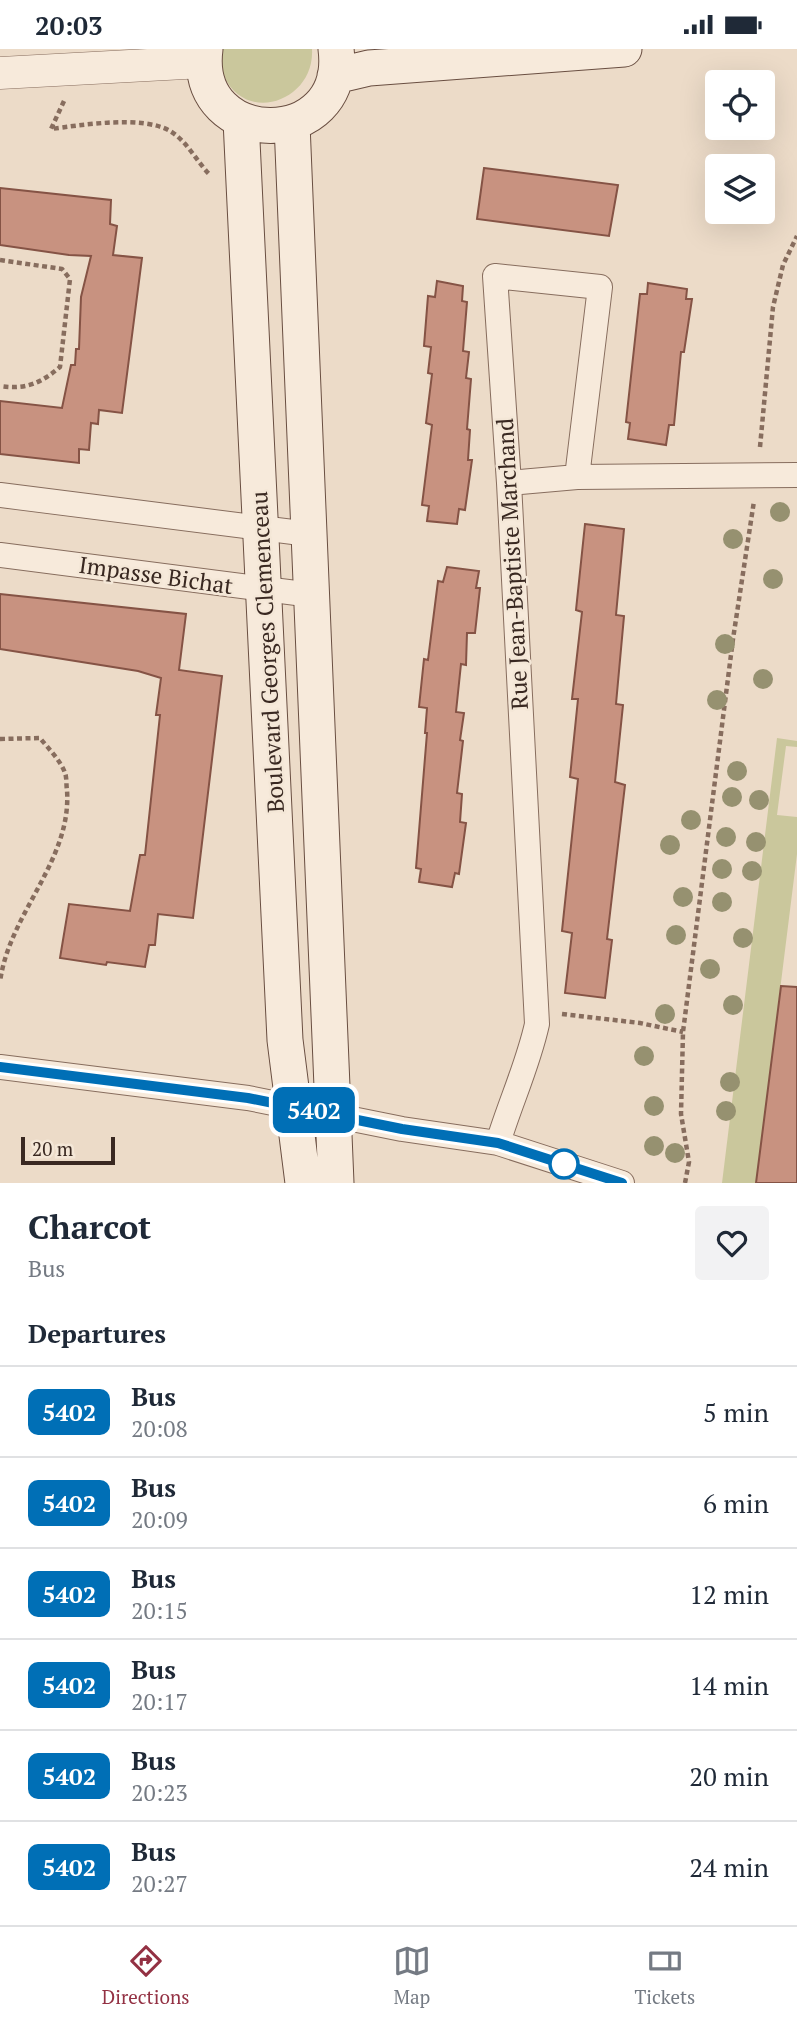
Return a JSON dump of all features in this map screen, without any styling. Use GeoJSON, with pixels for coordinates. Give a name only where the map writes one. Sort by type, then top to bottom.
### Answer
{"type":"FeatureCollection","features":[{"type":"Feature","properties":{"kind":"main road"},"geometry":{"type":"LineString","coordinates":[[204,55],[207,82],[217,101],[241,120],[252,125],[272,127],[292,124],[310,114],[325,99],[336,62],[369,68],[624,49]]}},
{"type":"Feature","properties":{"kind":"main road","name":"Boulevard Georges Clemenceau"},"geometry":{"type":"LineString","coordinates":[[241,120],[285,1040],[303,1183]]}},
{"type":"Feature","properties":{"kind":"main road","name":"Boulevard Georges Clemenceau"},"geometry":{"type":"LineString","coordinates":[[292,124],[336,1183]]}},
{"type":"Feature","properties":{"kind":"street"},"geometry":{"type":"LineString","coordinates":[[0,73],[79,69],[204,55]]}},
{"type":"Feature","properties":{"kind":"street","name":"Rue Jean-Baptiste Marchand"},"geometry":{"type":"LineString","coordinates":[[498,1143],[537,1024],[509,483],[495,276],[600,287],[577,477]]}},
{"type":"Feature","properties":{"kind":"street"},"geometry":{"type":"LineString","coordinates":[[509,483],[577,477],[797,475]]}},
{"type":"Feature","properties":{"kind":"street"},"geometry":{"type":"LineString","coordinates":[[0,495],[309,534]]}},
{"type":"Feature","properties":{"kind":"street","name":"Impasse Bichat"},"geometry":{"type":"LineString","coordinates":[[0,555],[264,591],[312,595]]}},
{"type":"Feature","properties":{"kind":"street"},"geometry":{"type":"LineString","coordinates":[[0,1067],[248,1098],[402,1129],[498,1143],[622,1183]]}},
{"type":"Feature","properties":{"kind":"path"},"geometry":{"type":"LineString","coordinates":[[79,69],[51,129],[108,123],[155,126],[170,130],[200,161],[208,175],[219,175]]}},
{"type":"Feature","properties":{"kind":"path"},"geometry":{"type":"LineString","coordinates":[[760,452],[773,307],[783,265],[797,236]]}},
{"type":"Feature","properties":{"kind":"path"},"geometry":{"type":"LineString","coordinates":[[0,260],[62,269],[70,279],[60,367],[43,382],[11,388],[0,386]]}},
{"type":"Feature","properties":{"kind":"path"},"geometry":{"type":"LineString","coordinates":[[685,1183],[690,1162],[681,1114],[682,1032],[753,505]]}},
{"type":"Feature","properties":{"kind":"path"},"geometry":{"type":"LineString","coordinates":[[0,739],[40,738],[65,773],[68,810],[58,849],[14,935],[0,982]]}},
{"type":"Feature","properties":{"kind":"path"},"geometry":{"type":"LineString","coordinates":[[536,1013],[640,1023],[682,1032]]}},
{"type":"Feature","properties":{"kind":"shaded area"},"geometry":{"type":"Polygon","coordinates":[[[220,49],[312,49],[310,67],[303,82],[291,93],[262,103],[247,100],[234,91],[223,73],[220,49]]]}},
{"type":"Feature","properties":{"kind":"shaded area"},"geometry":{"type":"Polygon","coordinates":[[[777,738],[797,741],[797,747],[786,746],[777,815],[797,817],[797,854],[756,1183],[722,1183],[777,738]]]}},
{"type":"Feature","properties":{"kind":"building"},"geometry":{"type":"Polygon","coordinates":[[[484,168],[618,185],[609,236],[477,219],[484,168]]]}},
{"type":"Feature","properties":{"kind":"building"},"geometry":{"type":"Polygon","coordinates":[[[0,188],[111,200],[110,224],[117,226],[113,255],[142,258],[122,413],[99,410],[98,424],[91,423],[89,450],[79,449],[79,463],[0,454],[0,401],[62,408],[71,365],[75,365],[76,349],[79,349],[81,297],[91,256],[0,245],[0,188]]]}},
{"type":"Feature","properties":{"kind":"building"},"geometry":{"type":"Polygon","coordinates":[[[437,281],[463,286],[462,301],[467,302],[463,351],[469,352],[466,378],[471,379],[467,429],[470,430],[468,460],[472,460],[465,510],[459,509],[457,524],[427,521],[429,506],[422,505],[432,425],[426,423],[432,374],[428,373],[431,347],[424,346],[428,296],[435,297],[437,281]]]}},
{"type":"Feature","properties":{"kind":"building"},"geometry":{"type":"Polygon","coordinates":[[[648,283],[687,289],[686,299],[692,299],[684,352],[681,352],[674,425],[669,425],[666,445],[628,439],[630,423],[626,422],[640,294],[647,294],[648,283]]]}},
{"type":"Feature","properties":{"kind":"building"},"geometry":{"type":"Polygon","coordinates":[[[585,524],[624,529],[616,615],[624,616],[616,704],[623,705],[615,782],[625,785],[607,939],[612,940],[605,998],[565,993],[572,933],[562,931],[578,779],[570,777],[578,699],[572,699],[582,612],[576,610],[585,524]]]}},
{"type":"Feature","properties":{"kind":"building"},"geometry":{"type":"Polygon","coordinates":[[[447,567],[479,571],[476,588],[480,588],[475,633],[467,633],[466,665],[461,664],[456,712],[464,713],[457,793],[462,794],[460,822],[466,823],[459,874],[455,873],[452,887],[419,882],[421,869],[416,868],[427,733],[427,708],[419,707],[424,659],[428,660],[438,581],[443,582],[447,567]]]}},
{"type":"Feature","properties":{"kind":"building"},"geometry":{"type":"Polygon","coordinates":[[[0,594],[186,614],[179,670],[222,676],[193,918],[158,914],[155,945],[149,945],[145,967],[107,962],[106,965],[60,958],[69,904],[130,911],[140,855],[145,855],[160,715],[156,715],[161,678],[138,671],[0,649],[0,594]]]}},
{"type":"Feature","properties":{"kind":"building"},"geometry":{"type":"Polygon","coordinates":[[[781,986],[797,987],[797,1183],[756,1183],[781,986]]]}},
{"type":"Feature","properties":{"kind":"bus line","name":"5402"},"geometry":{"type":"LineString","coordinates":[[0,1067],[248,1098],[402,1129],[498,1143],[622,1183]]}}]}
